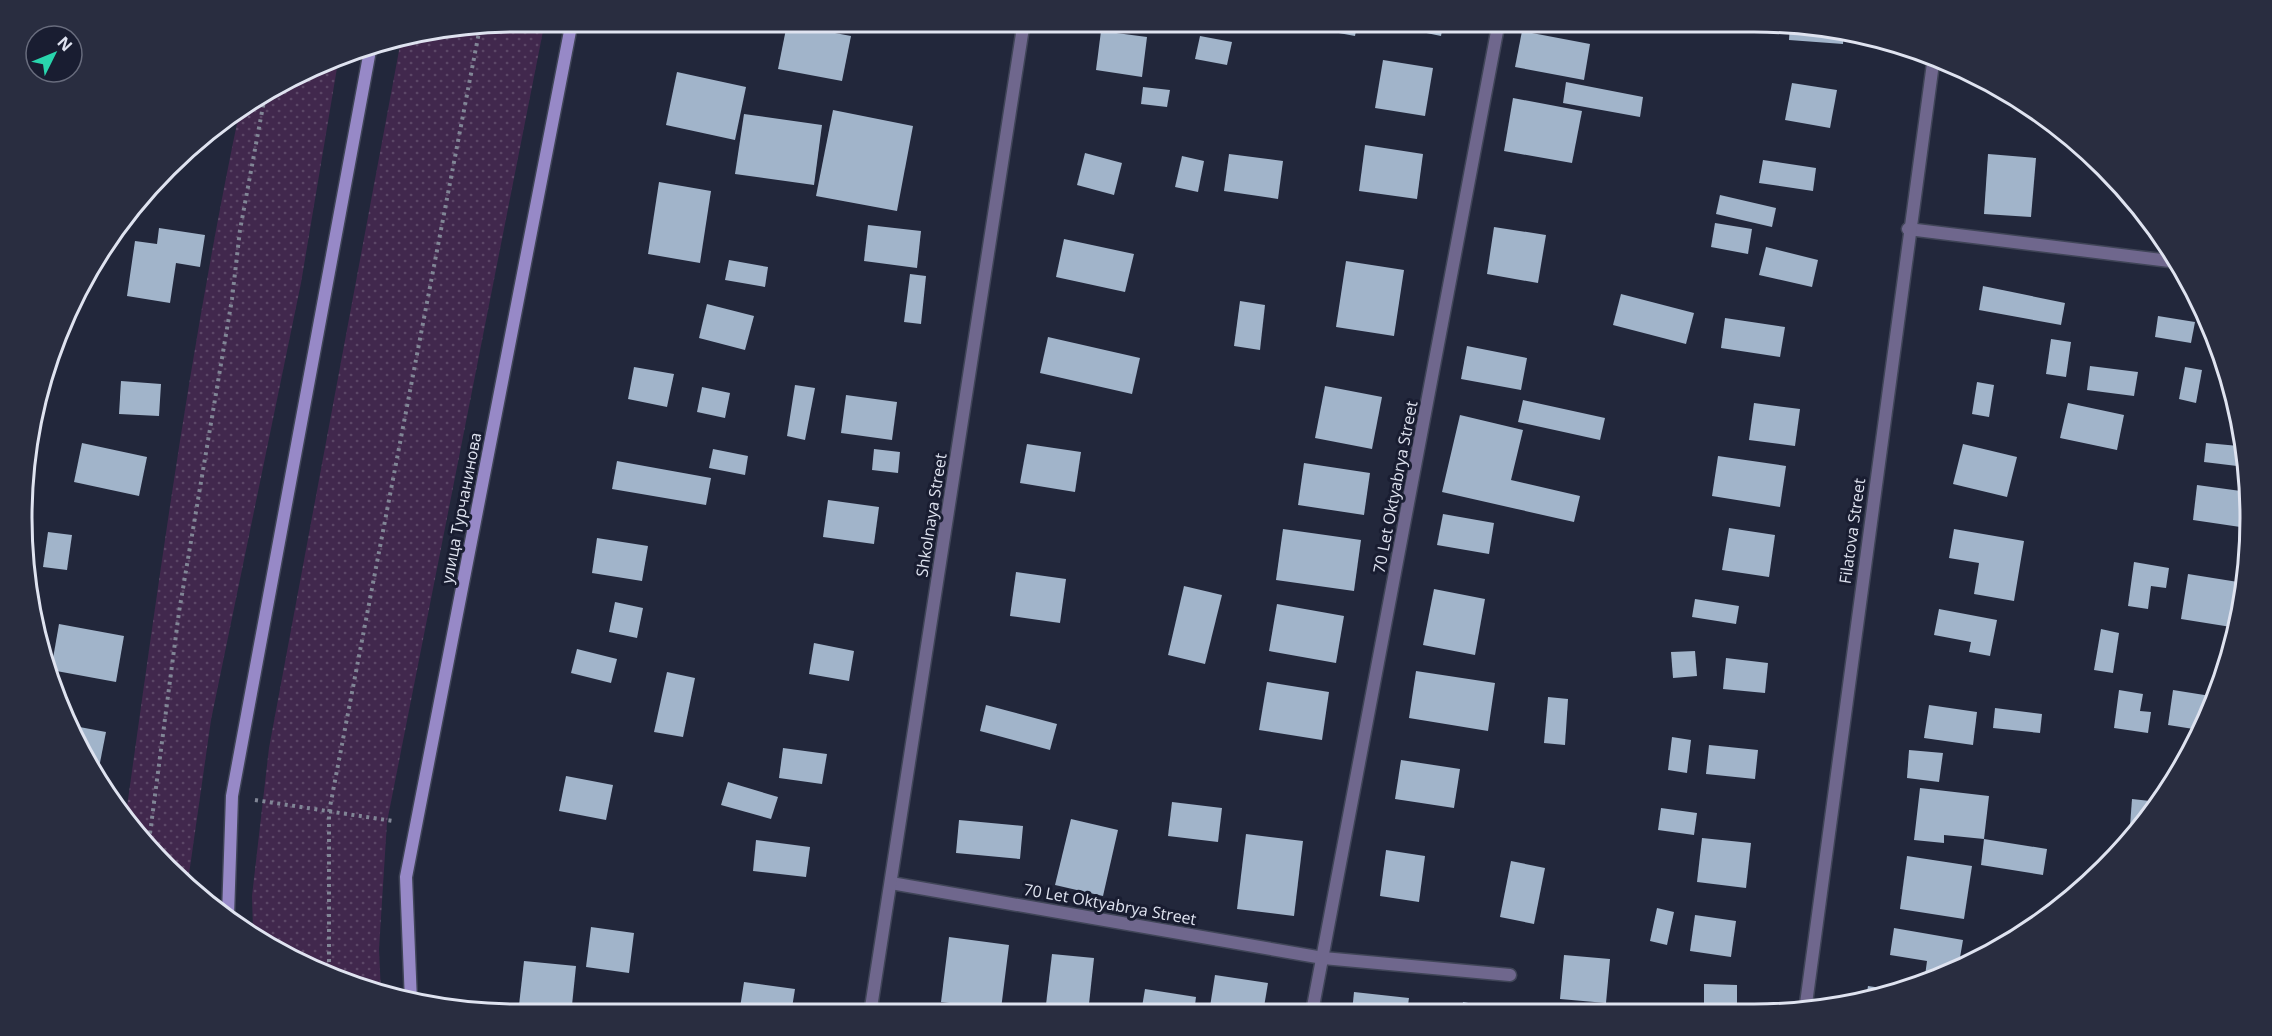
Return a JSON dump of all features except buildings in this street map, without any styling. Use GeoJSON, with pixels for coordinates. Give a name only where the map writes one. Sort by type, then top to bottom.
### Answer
{"type":"FeatureCollection","features":[{"type":"Feature","properties":{"kind":"street","name":"улица Турчанинова"},"geometry":{"type":"LineString","coordinates":[[411,992],[406,877],[570,32]]}},
{"type":"Feature","properties":{"kind":"street","name":"Shkolnaya Street"},"geometry":{"type":"LineString","coordinates":[[872,1004],[1022,32]]}},
{"type":"Feature","properties":{"kind":"street","name":"70 Let Oktyabrya Street"},"geometry":{"type":"LineString","coordinates":[[1314,1004],[1497,32]]}},
{"type":"Feature","properties":{"kind":"street"},"geometry":{"type":"LineString","coordinates":[[228,909],[232,796],[369,55]]}},
{"type":"Feature","properties":{"kind":"street","name":"Filatova Street"},"geometry":{"type":"LineString","coordinates":[[1806,1001],[1908,229],[1932,66]]}},
{"type":"Feature","properties":{"kind":"street"},"geometry":{"type":"LineString","coordinates":[[1908,229],[2166,260]]}},
{"type":"Feature","properties":{"kind":"street","name":"70 Let Oktyabrya Street"},"geometry":{"type":"LineString","coordinates":[[891,882],[1323,958],[1510,975]]}},
{"type":"Feature","properties":{"kind":"path"},"geometry":{"type":"LineString","coordinates":[[329,966],[329,812],[479,34]]}},
{"type":"Feature","properties":{"kind":"path"},"geometry":{"type":"LineString","coordinates":[[150,836],[179,612],[232,298],[240,230],[263,104]]}},
{"type":"Feature","properties":{"kind":"path"},"geometry":{"type":"LineString","coordinates":[[232,796],[416,824]]}},
{"type":"Feature","properties":{"kind":"shaded area"},"geometry":{"type":"Polygon","coordinates":[[[543,32],[387,822],[379,949],[381,985],[303,954],[253,926],[252,896],[269,748],[400,46],[454,36],[543,32]]]}},
{"type":"Feature","properties":{"kind":"shaded area"},"geometry":{"type":"Polygon","coordinates":[[[337,67],[301,283],[211,720],[189,876],[152,839],[127,807],[177,460],[222,197],[238,121],[275,97],[337,67]]]}}]}
